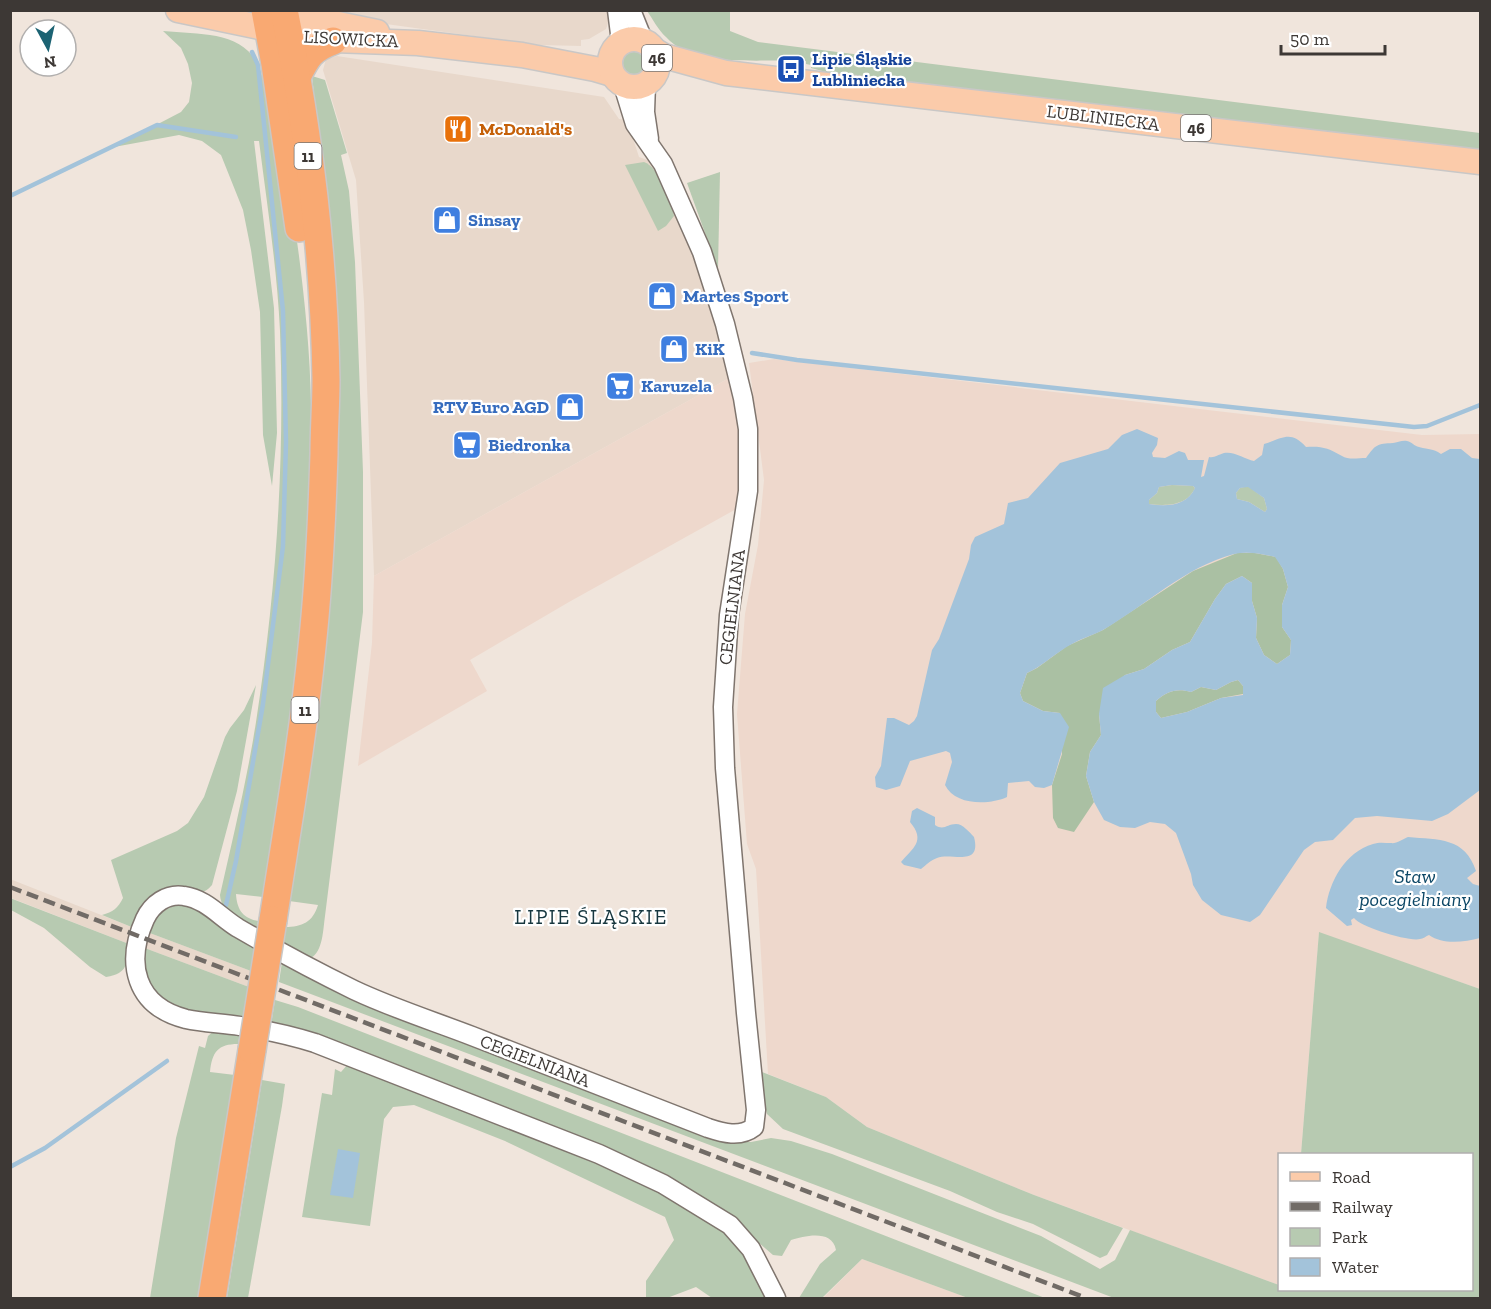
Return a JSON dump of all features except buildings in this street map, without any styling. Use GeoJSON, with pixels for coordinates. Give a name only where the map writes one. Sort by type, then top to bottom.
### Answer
{"type":"FeatureCollection","features":[{"type":"Feature","properties":{"kind":"highway","name":"11"},"geometry":{"type":"LineString","coordinates":[[212,1299],[290,817],[312,648],[321,545],[326,381],[319,236],[297,77],[277,18]]}},
{"type":"Feature","properties":{"kind":"highway","name":"11"},"geometry":{"type":"LineString","coordinates":[[277,18],[324,447]]}},
{"type":"Feature","properties":{"kind":"highway"},"geometry":{"type":"LineString","coordinates":[[297,77],[304,61],[313,51],[333,41]]}},
{"type":"Feature","properties":{"kind":"main road","name":"LISOWICKA"},"geometry":{"type":"LineString","coordinates":[[178,10],[354,26],[418,43]]}},
{"type":"Feature","properties":{"kind":"main road","name":"LISOWICKA"},"geometry":{"type":"LineString","coordinates":[[277,18],[333,41],[418,43],[522,55],[595,69],[633,80]]}},
{"type":"Feature","properties":{"kind":"main road","name":"LISOWICKA"},"geometry":{"type":"LineString","coordinates":[[522,55],[632,46]]}},
{"type":"Feature","properties":{"kind":"main road","name":"LUBLINIECKA"},"geometry":{"type":"LineString","coordinates":[[632,46],[726,73],[1480,162]]}},
{"type":"Feature","properties":{"kind":"main road","name":"46"},"geometry":{"type":"LineString","coordinates":[[632,46],[658,65],[633,80]]}},
{"type":"Feature","properties":{"kind":"main road"},"geometry":{"type":"LineString","coordinates":[[632,46],[609,62],[633,80]]}},
{"type":"Feature","properties":{"kind":"main road","name":"LUBLINIECKA"},"geometry":{"type":"LineString","coordinates":[[633,80],[660,76],[726,73]]}},
{"type":"Feature","properties":{"kind":"street"},"geometry":{"type":"LineString","coordinates":[[617,10],[620,34],[632,46]]}},
{"type":"Feature","properties":{"kind":"street"},"geometry":{"type":"LineString","coordinates":[[631,10],[632,46]]}},
{"type":"Feature","properties":{"kind":"street","name":"CEGIELNIANA"},"geometry":{"type":"LineString","coordinates":[[633,80],[635,124],[668,173],[706,264],[732,353],[748,429],[748,491],[729,615],[723,707],[725,768],[756,1110],[754,1127],[747,1132],[733,1134],[708,1128],[357,991],[244,931],[203,902],[183,895],[162,900],[154,905],[147,915],[136,947],[135,974],[144,991],[156,1004],[170,1013],[186,1019],[273,1031],[315,1043],[599,1154],[663,1184],[730,1225],[751,1249],[776,1299]]}},
{"type":"Feature","properties":{"kind":"shaded area"},"geometry":{"type":"Polygon","coordinates":[[[608,10],[609,20],[606,29],[589,39],[581,40],[581,46],[540,45],[364,21],[316,11],[608,10]]]}},
{"type":"Feature","properties":{"kind":"shaded area"},"geometry":{"type":"Polygon","coordinates":[[[337,56],[604,97],[619,119],[627,120],[639,157],[656,163],[695,253],[731,377],[374,576],[364,302],[356,180],[323,70],[326,59],[337,56]]]}},
{"type":"Feature","properties":{"kind":"shaded area"},"geometry":{"type":"Polygon","coordinates":[[[774,359],[1422,435],[1480,434],[1480,989],[1319,933],[1301,1153],[1278,1153],[1278,1285],[1034,1195],[867,1127],[826,1097],[768,1074],[756,869],[747,844],[737,714],[745,614],[758,545],[764,480],[749,363],[774,359]]]}},
{"type":"Feature","properties":{"kind":"shaded area"},"geometry":{"type":"Polygon","coordinates":[[[731,377],[741,411],[744,468],[738,508],[470,660],[487,691],[358,766],[372,643],[374,576],[731,377]]]}},
{"type":"Feature","properties":{"kind":"shaded area"},"geometry":{"type":"Polygon","coordinates":[[[10,879],[134,928],[129,944],[11,898],[10,879]]]}},
{"type":"Feature","properties":{"kind":"shaded area"},"geometry":{"type":"Polygon","coordinates":[[[147,932],[251,971],[249,987],[142,947],[147,932]]]}},
{"type":"Feature","properties":{"kind":"shaded area"},"geometry":{"type":"Polygon","coordinates":[[[862,1259],[968,1298],[823,1298],[862,1259]]]}},
{"type":"Feature","properties":{"kind":"green space"},"geometry":{"type":"Polygon","coordinates":[[[647,11],[730,11],[730,31],[758,42],[1480,133],[1480,154],[863,82],[811,68],[806,61],[788,58],[787,61],[723,60],[691,53],[677,47],[658,28],[647,11]]]}},
{"type":"Feature","properties":{"kind":"green space"},"geometry":{"type":"Polygon","coordinates":[[[163,31],[225,38],[249,52],[258,64],[263,80],[274,79],[306,322],[311,404],[309,528],[293,713],[263,897],[236,894],[241,912],[248,918],[258,921],[256,930],[228,912],[220,895],[252,744],[274,576],[281,429],[279,307],[259,141],[254,141],[274,308],[277,433],[272,486],[263,435],[260,312],[251,250],[243,210],[221,155],[202,141],[179,135],[114,147],[181,112],[189,102],[192,83],[188,64],[181,48],[163,31]]]}},
{"type":"Feature","properties":{"kind":"green space"},"geometry":{"type":"Polygon","coordinates":[[[634,50],[643,54],[647,63],[643,72],[634,76],[625,72],[621,63],[625,54],[634,50]]]}},
{"type":"Feature","properties":{"kind":"green space"},"geometry":{"type":"Polygon","coordinates":[[[312,76],[325,80],[347,153],[341,155],[349,191],[355,262],[363,472],[363,612],[323,934],[318,950],[311,958],[282,947],[285,927],[297,926],[306,922],[313,916],[318,905],[289,901],[312,749],[322,167],[312,76]]]}},
{"type":"Feature","properties":{"kind":"green space"},"geometry":{"type":"Polygon","coordinates":[[[644,162],[655,170],[659,177],[674,216],[666,226],[658,231],[625,165],[644,162]]]}},
{"type":"Feature","properties":{"kind":"green space"},"geometry":{"type":"Polygon","coordinates":[[[720,172],[718,269],[687,183],[720,172]]]}},
{"type":"Feature","properties":{"kind":"green space"},"geometry":{"type":"Polygon","coordinates":[[[1172,485],[1195,488],[1182,502],[1169,505],[1149,504],[1149,500],[1157,493],[1159,487],[1172,485]]]}},
{"type":"Feature","properties":{"kind":"green space"},"geometry":{"type":"Polygon","coordinates":[[[1248,486],[1264,498],[1267,509],[1265,512],[1249,502],[1237,499],[1236,493],[1240,488],[1248,486]]]}},
{"type":"Feature","properties":{"kind":"green space"},"geometry":{"type":"Polygon","coordinates":[[[1237,553],[1255,553],[1276,557],[1283,569],[1288,587],[1282,605],[1282,627],[1291,640],[1290,655],[1277,664],[1264,655],[1256,638],[1257,618],[1252,601],[1252,583],[1242,576],[1226,584],[1190,642],[1172,650],[1144,669],[1125,675],[1099,714],[1101,735],[1090,752],[1086,776],[1094,802],[1074,832],[1058,828],[1053,818],[1052,785],[1062,754],[1060,713],[1043,711],[1023,701],[1020,693],[1027,673],[1067,646],[1103,630],[1193,571],[1237,553]]]}},
{"type":"Feature","properties":{"kind":"green space"},"geometry":{"type":"Polygon","coordinates":[[[1238,680],[1243,686],[1243,694],[1221,698],[1187,712],[1161,718],[1156,712],[1156,701],[1168,693],[1177,690],[1191,692],[1201,687],[1216,690],[1238,680]]]}},
{"type":"Feature","properties":{"kind":"green space"},"geometry":{"type":"Polygon","coordinates":[[[256,685],[237,791],[212,885],[201,892],[181,888],[134,928],[102,915],[115,909],[123,898],[111,860],[177,831],[188,823],[204,797],[225,737],[244,710],[256,685]]]}},
{"type":"Feature","properties":{"kind":"green space"},"geometry":{"type":"Polygon","coordinates":[[[10,898],[129,944],[123,970],[106,977],[90,967],[44,928],[11,910],[10,898]]]}},
{"type":"Feature","properties":{"kind":"green space"},"geometry":{"type":"Polygon","coordinates":[[[180,904],[190,904],[255,944],[251,971],[147,932],[160,914],[180,904]]]}},
{"type":"Feature","properties":{"kind":"green space"},"geometry":{"type":"Polygon","coordinates":[[[1319,932],[1480,989],[1480,1298],[1114,1298],[279,982],[282,962],[728,1142],[751,1142],[771,1138],[791,1141],[832,1154],[1041,1236],[1100,1269],[1115,1260],[1130,1230],[1278,1285],[1278,1291],[1473,1291],[1473,1153],[1301,1153],[1319,932]]]}},
{"type":"Feature","properties":{"kind":"green space"},"geometry":{"type":"Polygon","coordinates":[[[142,947],[249,987],[242,1019],[203,1015],[178,1008],[167,1002],[158,994],[144,974],[142,947]]]}},
{"type":"Feature","properties":{"kind":"green space"},"geometry":{"type":"Polygon","coordinates":[[[275,1000],[1045,1298],[968,1298],[862,1259],[822,1298],[799,1298],[820,1264],[836,1250],[829,1239],[817,1236],[791,1240],[782,1256],[773,1255],[734,1221],[271,1025],[275,1000]]]}},
{"type":"Feature","properties":{"kind":"green space"},"geometry":{"type":"Polygon","coordinates":[[[215,1030],[240,1032],[238,1044],[231,1044],[217,1050],[211,1065],[210,1072],[235,1075],[199,1298],[150,1298],[176,1138],[199,1046],[205,1048],[208,1036],[215,1030]]]}},
{"type":"Feature","properties":{"kind":"green space"},"geometry":{"type":"Polygon","coordinates":[[[348,1064],[639,1177],[739,1240],[768,1298],[712,1298],[696,1287],[667,1298],[646,1298],[646,1281],[674,1240],[665,1217],[505,1141],[414,1105],[393,1107],[384,1119],[370,1226],[302,1217],[322,1093],[332,1095],[335,1069],[341,1072],[348,1064]]]}},
{"type":"Feature","properties":{"kind":"green space"},"geometry":{"type":"Polygon","coordinates":[[[757,1070],[826,1097],[867,1127],[1034,1195],[1123,1228],[1107,1255],[1100,1258],[1033,1224],[783,1129],[767,1114],[757,1070]]]}},
{"type":"Feature","properties":{"kind":"green space"},"geometry":{"type":"Polygon","coordinates":[[[262,1080],[285,1084],[282,1106],[248,1298],[227,1298],[262,1080]]]}},
{"type":"Feature","properties":{"kind":"water"},"geometry":{"type":"Polygon","coordinates":[[[1137,429],[1158,438],[1152,453],[1153,457],[1165,458],[1179,451],[1185,453],[1188,460],[1204,460],[1201,477],[1204,476],[1209,457],[1228,453],[1254,461],[1262,455],[1264,444],[1286,437],[1296,439],[1306,447],[1325,448],[1350,458],[1366,458],[1377,446],[1405,441],[1441,454],[1450,449],[1461,449],[1472,458],[1480,459],[1480,790],[1448,814],[1432,821],[1377,816],[1355,818],[1333,840],[1315,842],[1304,850],[1260,915],[1250,922],[1221,915],[1202,900],[1193,885],[1176,833],[1165,824],[1150,822],[1135,828],[1120,827],[1104,820],[1094,802],[1086,776],[1090,752],[1101,735],[1099,714],[1103,688],[1125,675],[1144,669],[1172,650],[1190,642],[1226,584],[1242,576],[1252,583],[1252,601],[1257,618],[1256,638],[1264,655],[1277,664],[1290,655],[1291,640],[1282,627],[1282,605],[1288,587],[1283,569],[1275,557],[1244,553],[1216,560],[1182,577],[1103,630],[1070,645],[1027,673],[1020,693],[1023,701],[1043,711],[1060,713],[1069,727],[1052,785],[1044,788],[1035,787],[1029,781],[1008,783],[1007,797],[1000,800],[973,802],[965,800],[950,792],[945,785],[952,762],[950,753],[946,751],[910,761],[900,786],[886,790],[876,787],[875,777],[881,766],[887,718],[894,718],[909,725],[917,716],[932,650],[939,639],[975,537],[1004,524],[1008,503],[1028,498],[1060,463],[1108,449],[1122,435],[1137,429]],[[1172,485],[1159,487],[1157,493],[1149,500],[1149,504],[1163,505],[1182,502],[1195,488],[1172,485]],[[1248,487],[1240,488],[1236,493],[1237,499],[1249,502],[1265,512],[1267,509],[1264,498],[1248,487]],[[1238,680],[1216,690],[1201,687],[1191,692],[1177,690],[1168,693],[1156,701],[1156,712],[1161,718],[1187,712],[1221,698],[1243,695],[1243,686],[1238,680]]]}},
{"type":"Feature","properties":{"kind":"water"},"geometry":{"type":"Polygon","coordinates":[[[917,808],[935,817],[935,825],[938,827],[959,824],[963,827],[974,837],[974,853],[964,857],[937,858],[921,869],[904,865],[901,862],[916,844],[917,834],[910,822],[912,811],[917,808]]]}},
{"type":"Feature","properties":{"kind":"water","name":"Staw pocegielniany"},"geometry":{"type":"Polygon","coordinates":[[[1408,837],[1450,842],[1465,852],[1471,860],[1476,871],[1467,878],[1473,884],[1480,886],[1480,938],[1454,942],[1429,935],[1421,939],[1406,938],[1365,926],[1354,918],[1351,920],[1352,925],[1347,926],[1326,908],[1335,878],[1354,854],[1373,844],[1395,843],[1408,837]]]}},
{"type":"Feature","properties":{"kind":"water"},"geometry":{"type":"Polygon","coordinates":[[[338,1149],[360,1153],[353,1198],[330,1195],[338,1149]]]}},
{"type":"Feature","properties":{"kind":"waterway"},"geometry":{"type":"LineString","coordinates":[[226,905],[236,861],[263,704],[283,546],[286,442],[283,311],[258,65],[252,52]]}},
{"type":"Feature","properties":{"kind":"waterway"},"geometry":{"type":"LineString","coordinates":[[10,196],[157,125],[236,137]]}},
{"type":"Feature","properties":{"kind":"waterway"},"geometry":{"type":"LineString","coordinates":[[752,353],[797,360],[1414,427],[1427,426],[1480,405]]}},
{"type":"Feature","properties":{"kind":"waterway"},"geometry":{"type":"LineString","coordinates":[[10,1167],[45,1148],[167,1061]]}},
{"type":"Feature","properties":{"kind":"railway"},"geometry":{"type":"LineString","coordinates":[[10,887],[1086,1298]]}},
{"type":"Feature","properties":{"kind":"place","name":"Lipie Śląskie Lubliniecka"},"geometry":{"type":"Point","coordinates":[791,69]}},
{"type":"Feature","properties":{"kind":"place","name":"McDonald's"},"geometry":{"type":"Point","coordinates":[458,129]}},
{"type":"Feature","properties":{"kind":"place","name":"Sinsay"},"geometry":{"type":"Point","coordinates":[447,220]}},
{"type":"Feature","properties":{"kind":"place","name":"Martes Sport"},"geometry":{"type":"Point","coordinates":[662,296]}},
{"type":"Feature","properties":{"kind":"place","name":"KiK"},"geometry":{"type":"Point","coordinates":[674,349]}},
{"type":"Feature","properties":{"kind":"place","name":"Karuzela"},"geometry":{"type":"Point","coordinates":[620,386]}},
{"type":"Feature","properties":{"kind":"place","name":"RTV Euro AGD"},"geometry":{"type":"Point","coordinates":[570,407]}},
{"type":"Feature","properties":{"kind":"place","name":"Biedronka"},"geometry":{"type":"Point","coordinates":[467,445]}},
{"type":"Feature","properties":{"kind":"district","name":"LIPIE ŚLĄSKIE"},"geometry":{"type":"Point","coordinates":[591,917]}}]}
